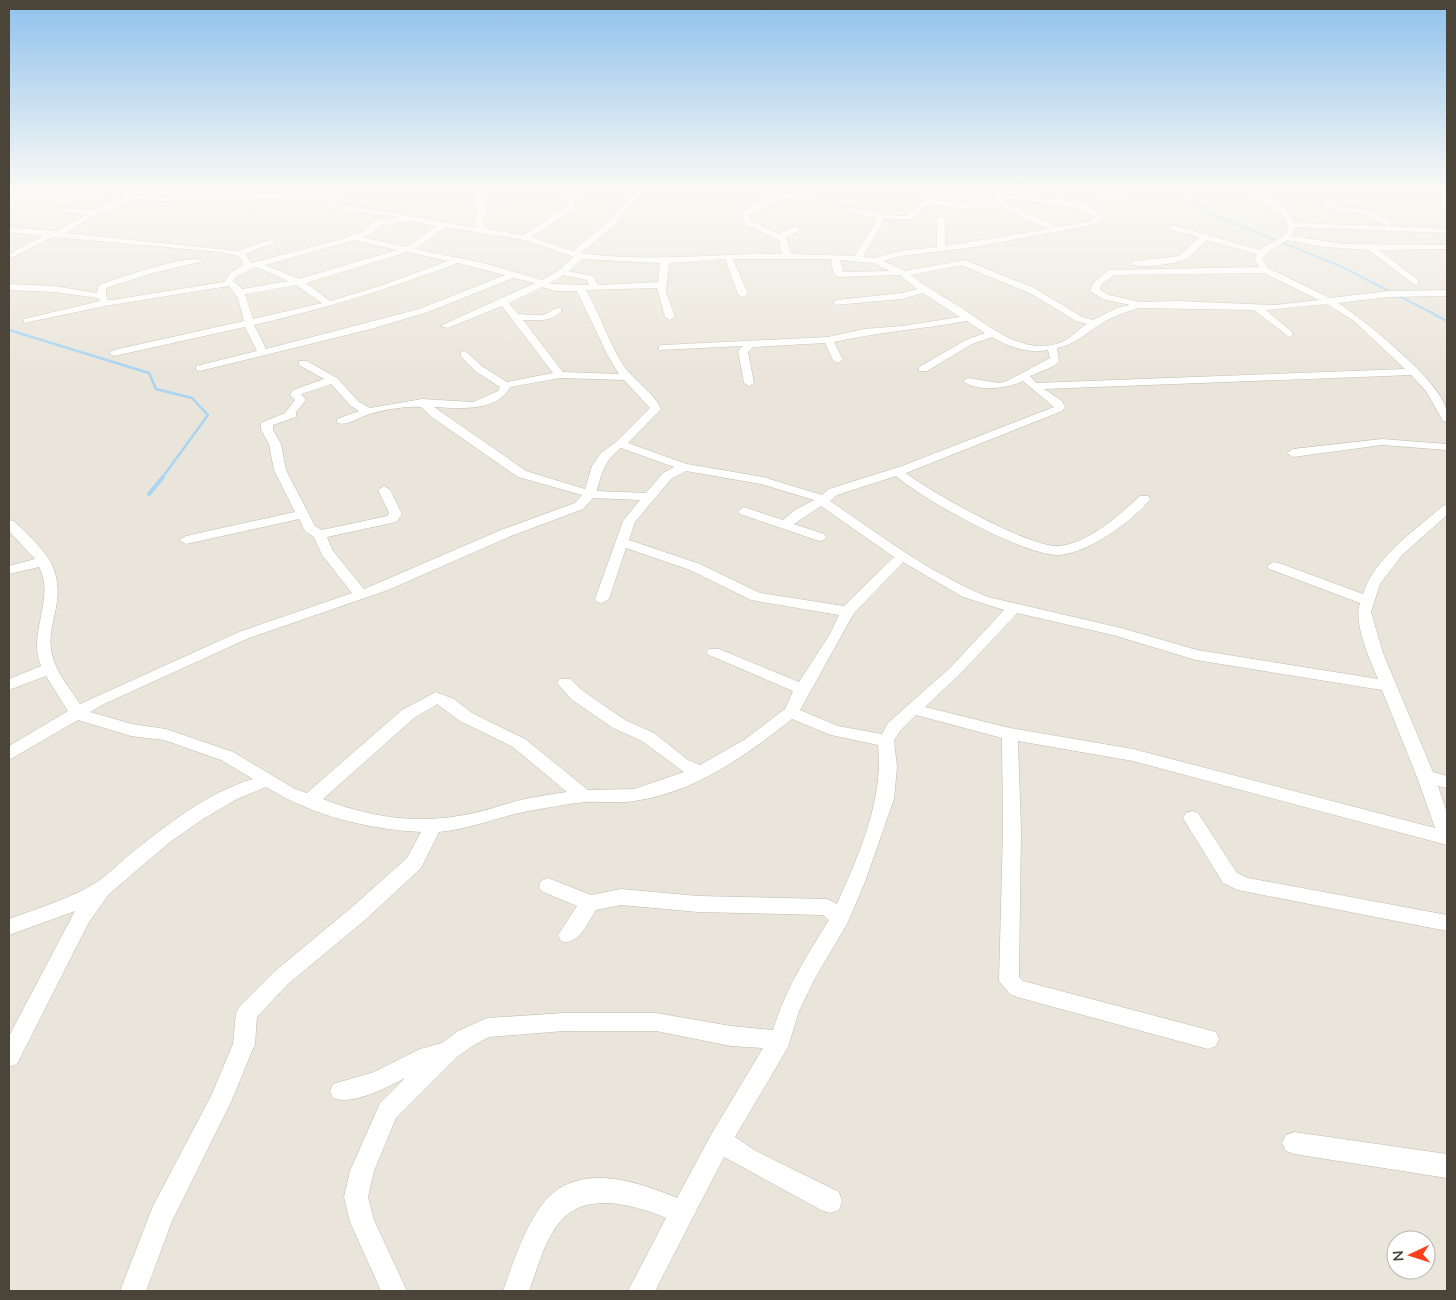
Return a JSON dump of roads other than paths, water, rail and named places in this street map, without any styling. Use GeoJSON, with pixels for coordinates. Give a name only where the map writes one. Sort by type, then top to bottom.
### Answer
{"type":"FeatureCollection","features":[{"type":"Feature","properties":{"kind":"street"},"geometry":{"type":"LineString","coordinates":[[9,257],[20,251]]}},
{"type":"Feature","properties":{"kind":"street"},"geometry":{"type":"LineString","coordinates":[[224,251],[238,253],[245,257],[246,267]]}},
{"type":"Feature","properties":{"kind":"street"},"geometry":{"type":"LineString","coordinates":[[238,253],[244,251]]}},
{"type":"Feature","properties":{"kind":"street"},"geometry":{"type":"LineString","coordinates":[[228,282],[234,274],[246,267],[308,251]]}},
{"type":"Feature","properties":{"kind":"street"},"geometry":{"type":"LineString","coordinates":[[240,292],[298,282],[403,251]]}},
{"type":"Feature","properties":{"kind":"street"},"geometry":{"type":"LineString","coordinates":[[416,251],[543,283],[554,288],[660,285]]}},
{"type":"Feature","properties":{"kind":"street"},"geometry":{"type":"LineString","coordinates":[[564,251],[578,255],[632,261],[728,257],[835,257],[875,260],[903,273],[924,290],[994,333],[1020,346],[1052,348],[1075,340],[1095,323],[1120,310],[1140,305],[1178,304],[1258,308],[1282,307],[1388,294],[1447,293]]}},
{"type":"Feature","properties":{"kind":"street"},"geometry":{"type":"LineString","coordinates":[[445,326],[504,302],[543,283],[562,272],[583,251]]}},
{"type":"Feature","properties":{"kind":"street"},"geometry":{"type":"LineString","coordinates":[[787,251],[787,257]]}},
{"type":"Feature","properties":{"kind":"street"},"geometry":{"type":"LineString","coordinates":[[858,258],[862,251]]}},
{"type":"Feature","properties":{"kind":"street"},"geometry":{"type":"LineString","coordinates":[[875,260],[900,254],[927,251]]}},
{"type":"Feature","properties":{"kind":"street"},"geometry":{"type":"LineString","coordinates":[[1125,264],[1150,264],[1182,258],[1190,251]]}},
{"type":"Feature","properties":{"kind":"street"},"geometry":{"type":"LineString","coordinates":[[1253,251],[1261,253]]}},
{"type":"Feature","properties":{"kind":"street"},"geometry":{"type":"LineString","coordinates":[[1265,251],[1258,259],[1265,270]]}},
{"type":"Feature","properties":{"kind":"street"},"geometry":{"type":"LineString","coordinates":[[1375,251],[1415,282]]}},
{"type":"Feature","properties":{"kind":"street"},"geometry":{"type":"LineString","coordinates":[[728,257],[744,294]]}},
{"type":"Feature","properties":{"kind":"street"},"geometry":{"type":"LineString","coordinates":[[835,257],[837,272],[841,275],[903,273],[962,262],[1033,291],[1079,318],[1095,323]]}},
{"type":"Feature","properties":{"kind":"street"},"geometry":{"type":"LineString","coordinates":[[700,271],[703,258]]}},
{"type":"Feature","properties":{"kind":"street"},"geometry":{"type":"LineString","coordinates":[[665,260],[660,285],[670,317]]}},
{"type":"Feature","properties":{"kind":"street"},"geometry":{"type":"LineString","coordinates":[[103,300],[102,287],[172,264],[200,261]]}},
{"type":"Feature","properties":{"kind":"street"},"geometry":{"type":"LineString","coordinates":[[114,353],[328,304],[383,288],[456,261]]}},
{"type":"Feature","properties":{"kind":"street"},"geometry":{"type":"LineString","coordinates":[[258,265],[298,282],[322,297],[328,304]]}},
{"type":"Feature","properties":{"kind":"street"},"geometry":{"type":"LineString","coordinates":[[1140,305],[1100,296],[1095,291],[1097,284],[1112,272],[1265,270],[1328,301],[1357,319],[1431,390],[1447,418]]}},
{"type":"Feature","properties":{"kind":"street"},"geometry":{"type":"LineString","coordinates":[[562,272],[590,278],[595,287]]}},
{"type":"Feature","properties":{"kind":"street"},"geometry":{"type":"LineString","coordinates":[[200,368],[368,327],[422,310],[513,275]]}},
{"type":"Feature","properties":{"kind":"street"},"geometry":{"type":"LineString","coordinates":[[9,287],[54,289],[121,302],[228,282],[238,288],[250,322],[250,328],[263,352]]}},
{"type":"Feature","properties":{"kind":"street"},"geometry":{"type":"LineString","coordinates":[[9,754],[59,723],[78,714],[98,700],[212,648],[361,595],[506,533],[579,506],[590,494],[598,466],[606,455],[656,409],[654,403],[625,376],[604,341],[580,288]]}},
{"type":"Feature","properties":{"kind":"street"},"geometry":{"type":"LineString","coordinates":[[837,304],[902,296],[924,290]]}},
{"type":"Feature","properties":{"kind":"street"},"geometry":{"type":"LineString","coordinates":[[27,320],[103,300]]}},
{"type":"Feature","properties":{"kind":"street"},"geometry":{"type":"LineString","coordinates":[[504,302],[560,375]]}},
{"type":"Feature","properties":{"kind":"street"},"geometry":{"type":"LineString","coordinates":[[1258,308],[1289,334]]}},
{"type":"Feature","properties":{"kind":"street"},"geometry":{"type":"LineString","coordinates":[[513,316],[544,317],[553,315],[558,310]]}},
{"type":"Feature","properties":{"kind":"street"},"geometry":{"type":"LineString","coordinates":[[662,348],[828,340],[864,332],[902,329],[971,318]]}},
{"type":"Feature","properties":{"kind":"street"},"geometry":{"type":"LineString","coordinates":[[922,369],[969,342],[994,333]]}},
{"type":"Feature","properties":{"kind":"street"},"geometry":{"type":"LineString","coordinates":[[828,340],[838,360]]}},
{"type":"Feature","properties":{"kind":"street"},"geometry":{"type":"LineString","coordinates":[[749,383],[743,350],[749,345],[760,342]]}},
{"type":"Feature","properties":{"kind":"street"},"geometry":{"type":"LineString","coordinates":[[968,381],[999,386],[1010,384],[1030,372],[1050,364],[1055,359],[1052,348]]}},
{"type":"Feature","properties":{"kind":"street"},"geometry":{"type":"LineString","coordinates":[[465,354],[479,368],[506,386]]}},
{"type":"Feature","properties":{"kind":"street"},"geometry":{"type":"LineString","coordinates":[[303,363],[333,380],[355,404],[368,411]]}},
{"type":"Feature","properties":{"kind":"street"},"geometry":{"type":"LineString","coordinates":[[1033,386],[1414,372]]}},
{"type":"Feature","properties":{"kind":"street"},"geometry":{"type":"LineString","coordinates":[[341,421],[368,411],[422,402],[474,405],[502,393],[506,386],[526,380],[560,375],[625,376]]}},
{"type":"Feature","properties":{"kind":"street"},"geometry":{"type":"LineString","coordinates":[[786,524],[799,513],[824,499],[1060,407],[1058,403],[1033,386],[1025,376]]}},
{"type":"Feature","properties":{"kind":"street"},"geometry":{"type":"LineString","coordinates":[[333,380],[297,392],[295,395],[300,400],[291,409],[292,415],[267,423],[267,430],[275,444],[280,470],[310,528],[320,535],[326,552],[361,595]]}},
{"type":"Feature","properties":{"kind":"street"},"geometry":{"type":"LineString","coordinates":[[422,402],[437,416],[522,474],[590,494],[651,496]]}},
{"type":"Feature","properties":{"kind":"street"},"geometry":{"type":"LineString","coordinates":[[1293,453],[1382,442],[1447,447]]}},
{"type":"Feature","properties":{"kind":"street"},"geometry":{"type":"LineString","coordinates":[[620,444],[684,467],[764,481],[824,499],[902,556],[968,594],[1013,609],[1116,631],[1196,655],[1231,658],[1388,686]]}},
{"type":"Feature","properties":{"kind":"street"},"geometry":{"type":"LineString","coordinates":[[602,599],[630,521],[667,476],[684,467]]}},
{"type":"Feature","properties":{"kind":"street"},"geometry":{"type":"LineString","coordinates":[[897,471],[905,480],[945,503],[1021,540],[1051,552],[1068,549],[1109,528],[1126,517],[1144,499]]}},
{"type":"Feature","properties":{"kind":"street"},"geometry":{"type":"LineString","coordinates":[[320,535],[339,529],[391,519],[396,514],[384,490]]}},
{"type":"Feature","properties":{"kind":"street"},"geometry":{"type":"LineString","coordinates":[[1447,509],[1397,552],[1372,584],[1364,612],[1388,686],[1426,777],[1447,838]]}},
{"type":"Feature","properties":{"kind":"street"},"geometry":{"type":"LineString","coordinates":[[744,511],[819,537]]}},
{"type":"Feature","properties":{"kind":"street"},"geometry":{"type":"LineString","coordinates":[[186,540],[268,520],[304,514]]}},
{"type":"Feature","properties":{"kind":"street"},"geometry":{"type":"LineString","coordinates":[[9,524],[46,561],[52,598],[43,636],[44,654],[50,668],[78,714],[131,730],[166,735],[210,750],[226,756],[267,781],[310,802],[351,816],[381,823],[433,826],[460,823],[527,805],[585,796],[634,795],[659,789],[700,773],[750,744],[791,712],[802,689],[837,634],[848,611],[902,556]]}},
{"type":"Feature","properties":{"kind":"street"},"geometry":{"type":"LineString","coordinates":[[622,542],[695,567],[756,597],[825,610],[848,611]]}},
{"type":"Feature","properties":{"kind":"street"},"geometry":{"type":"LineString","coordinates":[[9,570],[46,561]]}},
{"type":"Feature","properties":{"kind":"street"},"geometry":{"type":"LineString","coordinates":[[1274,566],[1367,601]]}},
{"type":"Feature","properties":{"kind":"street"},"geometry":{"type":"LineString","coordinates":[[641,1291],[720,1141],[780,1040],[789,1011],[808,972],[840,918],[856,882],[885,799],[889,767],[886,740],[894,726],[956,670],[1013,609]]}},
{"type":"Feature","properties":{"kind":"street"},"geometry":{"type":"LineString","coordinates":[[714,652],[802,689]]}},
{"type":"Feature","properties":{"kind":"street"},"geometry":{"type":"LineString","coordinates":[[9,685],[50,668]]}},
{"type":"Feature","properties":{"kind":"street"},"geometry":{"type":"LineString","coordinates":[[565,683],[577,695],[619,724],[648,737],[682,764],[700,773]]}},
{"type":"Feature","properties":{"kind":"street"},"geometry":{"type":"LineString","coordinates":[[310,802],[321,789],[408,714],[436,697],[448,703],[466,717],[519,743],[562,780],[585,796]]}},
{"type":"Feature","properties":{"kind":"street"},"geometry":{"type":"LineString","coordinates":[[912,709],[1010,734],[1055,740],[1134,755],[1331,805],[1447,838]]}},
{"type":"Feature","properties":{"kind":"street"},"geometry":{"type":"LineString","coordinates":[[791,712],[815,725],[836,732],[886,740]]}},
{"type":"Feature","properties":{"kind":"street"},"geometry":{"type":"LineString","coordinates":[[1010,734],[1012,830],[1009,981],[1017,988],[1208,1039]]}},
{"type":"Feature","properties":{"kind":"street"},"geometry":{"type":"LineString","coordinates":[[1426,777],[1447,782]]}},
{"type":"Feature","properties":{"kind":"street"},"geometry":{"type":"LineString","coordinates":[[9,1057],[82,916],[103,889],[133,862],[198,814],[233,794],[267,781]]}},
{"type":"Feature","properties":{"kind":"street"},"geometry":{"type":"LineString","coordinates":[[1192,818],[1230,878],[1245,885],[1447,923]]}},
{"type":"Feature","properties":{"kind":"street"},"geometry":{"type":"LineString","coordinates":[[133,1291],[162,1215],[220,1102],[244,1044],[247,1013],[281,978],[358,914],[414,863],[433,826]]}},
{"type":"Feature","properties":{"kind":"street"},"geometry":{"type":"LineString","coordinates":[[548,886],[590,903],[621,897],[698,904],[827,907],[840,918]]}},
{"type":"Feature","properties":{"kind":"street"},"geometry":{"type":"LineString","coordinates":[[9,927],[103,889]]}},
{"type":"Feature","properties":{"kind":"street"},"geometry":{"type":"LineString","coordinates":[[568,935],[590,903]]}},
{"type":"Feature","properties":{"kind":"street"},"geometry":{"type":"LineString","coordinates":[[394,1291],[362,1222],[356,1197],[362,1171],[388,1111],[449,1050],[466,1038],[487,1028],[564,1022],[656,1022],[731,1036],[780,1040]]}},
{"type":"Feature","properties":{"kind":"street"},"geometry":{"type":"LineString","coordinates":[[341,1091],[378,1080],[428,1056],[449,1050]]}},
{"type":"Feature","properties":{"kind":"street"},"geometry":{"type":"LineString","coordinates":[[720,1141],[746,1158],[830,1201]]}},
{"type":"Feature","properties":{"kind":"street"},"geometry":{"type":"LineString","coordinates":[[1294,1143],[1447,1166]]}},
{"type":"Feature","properties":{"kind":"street"},"geometry":{"type":"LineString","coordinates":[[516,1291],[551,1213],[562,1203],[576,1195],[588,1190],[603,1189],[659,1202],[682,1213]]}},
{"type":"Feature","properties":{"kind":"waterway"},"geometry":{"type":"LineString","coordinates":[[1302,251],[1340,266],[1438,316]]}},
{"type":"Feature","properties":{"kind":"waterway"},"geometry":{"type":"LineString","coordinates":[[1435,315],[1447,321]]}},
{"type":"Feature","properties":{"kind":"waterway"},"geometry":{"type":"LineString","coordinates":[[9,330],[149,373],[156,389],[192,398],[208,415],[162,478]]}},
{"type":"Feature","properties":{"kind":"waterway"},"geometry":{"type":"LineString","coordinates":[[149,494],[163,477]]}}]}
